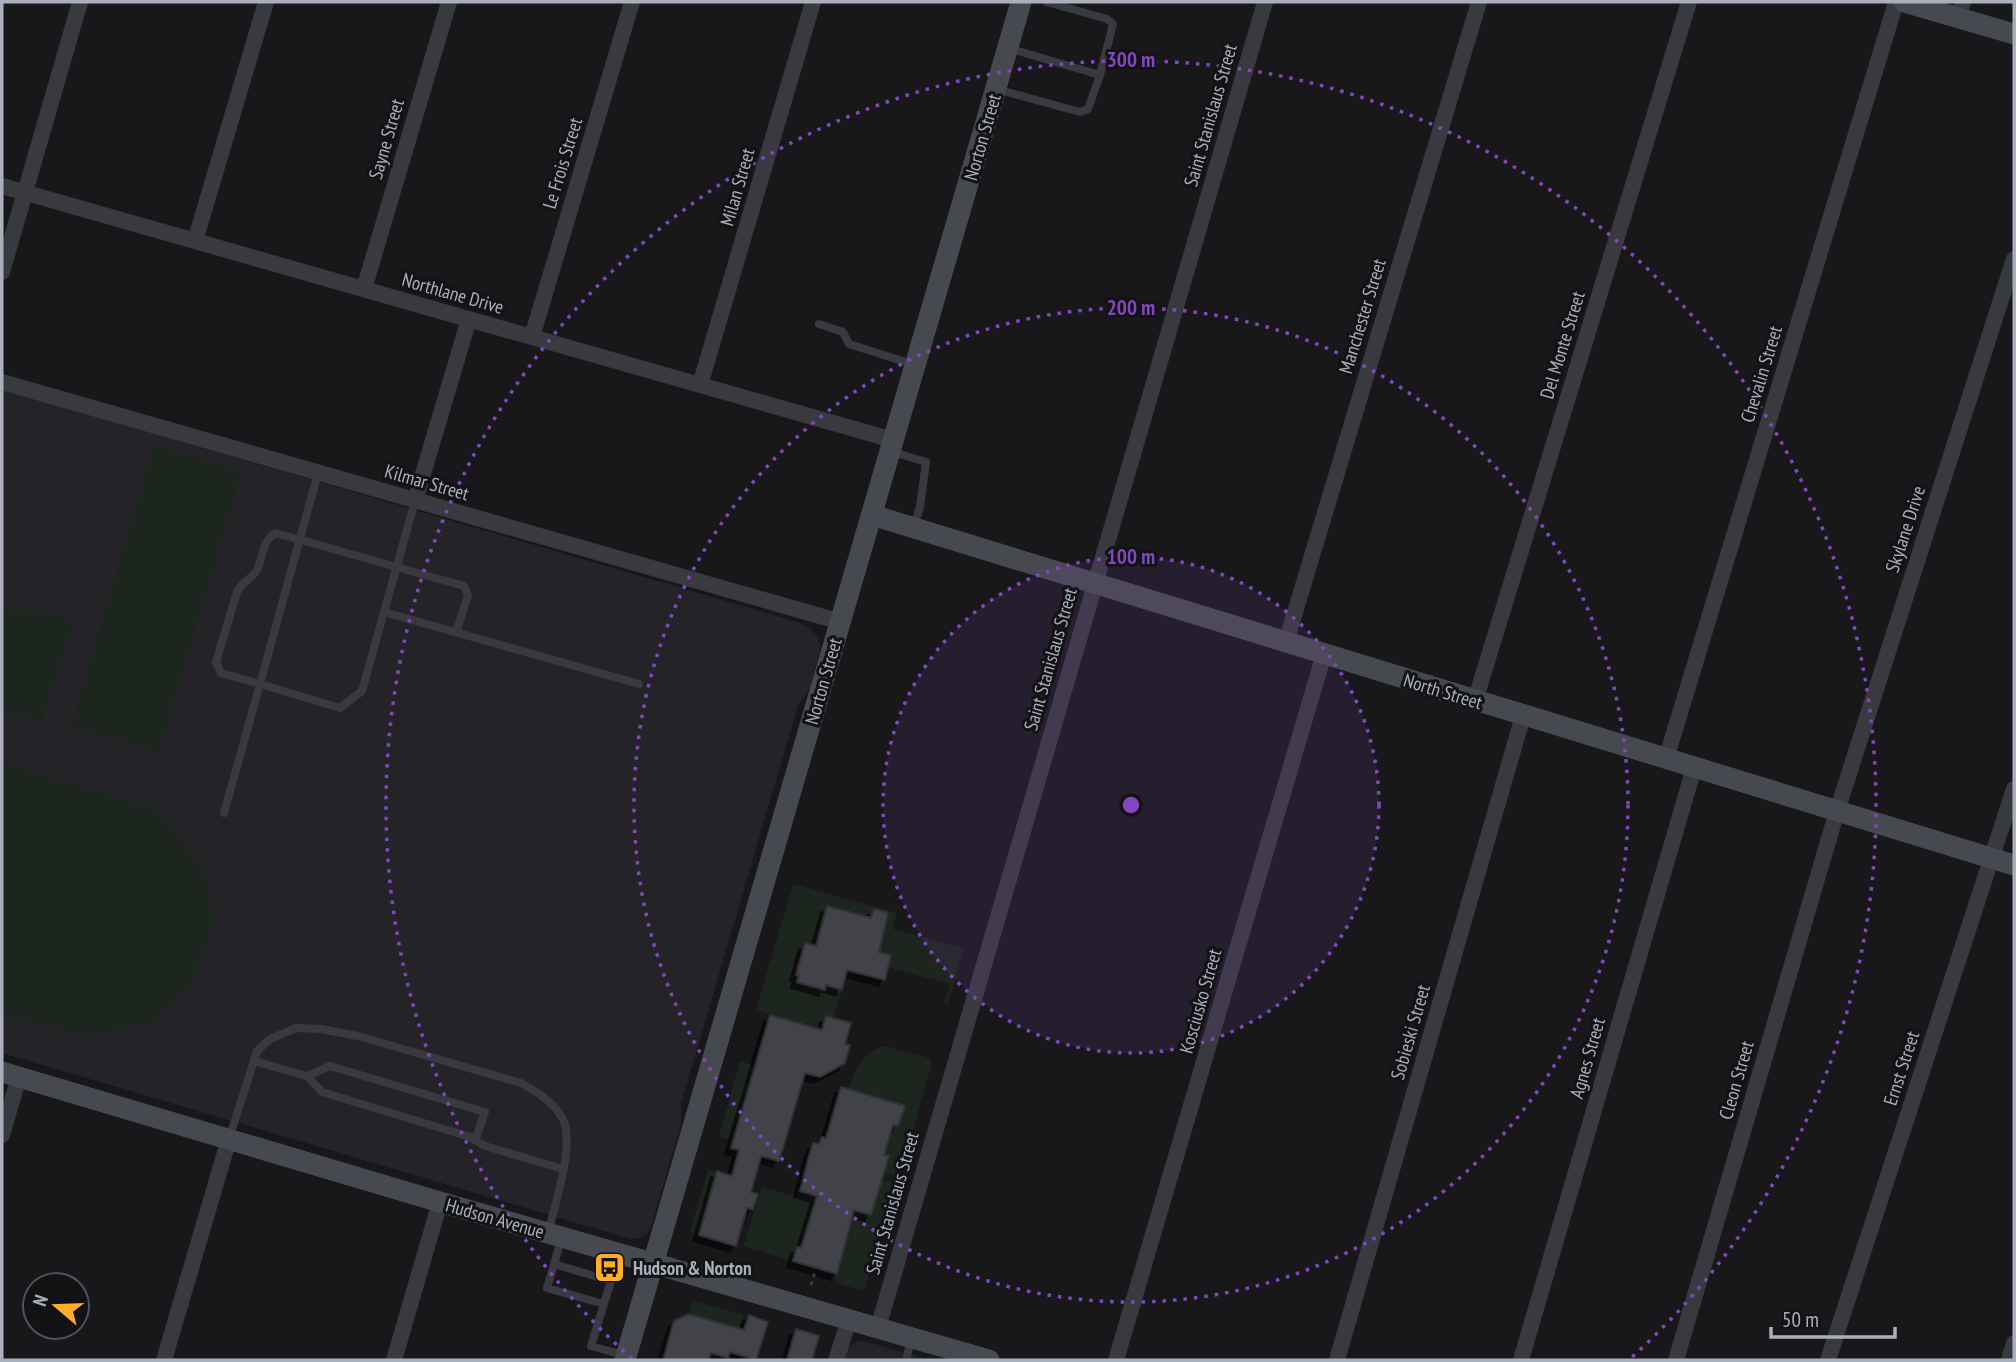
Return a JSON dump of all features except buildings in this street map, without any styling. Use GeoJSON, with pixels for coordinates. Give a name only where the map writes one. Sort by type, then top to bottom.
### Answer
{"type":"FeatureCollection","features":[{"type":"Feature","properties":{"kind":"main road","name":"Norton Street"},"geometry":{"type":"LineString","coordinates":[[626,1358],[1021,2]]}},
{"type":"Feature","properties":{"kind":"main road"},"geometry":{"type":"LineString","coordinates":[[1904,2],[1961,10],[2014,34]]}},
{"type":"Feature","properties":{"kind":"main road","name":"North Street"},"geometry":{"type":"LineString","coordinates":[[872,515],[2014,865]]}},
{"type":"Feature","properties":{"kind":"main road","name":"Hudson Avenue"},"geometry":{"type":"LineString","coordinates":[[10,1074],[912,1338],[962,1357],[989,1360]]}},
{"type":"Feature","properties":{"kind":"street"},"geometry":{"type":"LineString","coordinates":[[2,272],[80,2]]}},
{"type":"Feature","properties":{"kind":"street"},"geometry":{"type":"LineString","coordinates":[[195,241],[265,2]]}},
{"type":"Feature","properties":{"kind":"street","name":"Sayne Street"},"geometry":{"type":"LineString","coordinates":[[364,289],[449,2]]}},
{"type":"Feature","properties":{"kind":"street","name":"Le Frois Street"},"geometry":{"type":"LineString","coordinates":[[532,337],[632,2]]}},
{"type":"Feature","properties":{"kind":"street","name":"Milan Street"},"geometry":{"type":"LineString","coordinates":[[700,385],[813,2]]}},
{"type":"Feature","properties":{"kind":"street","name":"Saint Stanislaus Street"},"geometry":{"type":"LineString","coordinates":[[878,1328],[1265,2]]}},
{"type":"Feature","properties":{"kind":"street","name":"Manchester Street"},"geometry":{"type":"LineString","coordinates":[[1286,642],[1479,2]]}},
{"type":"Feature","properties":{"kind":"street","name":"Del Monte Street"},"geometry":{"type":"LineString","coordinates":[[1475,701],[1689,2]]}},
{"type":"Feature","properties":{"kind":"street","name":"Chevalin Street"},"geometry":{"type":"LineString","coordinates":[[1665,759],[1896,2]]}},
{"type":"Feature","properties":{"kind":"street","name":"Northlane Drive"},"geometry":{"type":"LineString","coordinates":[[2,186],[700,385],[891,446]]}},
{"type":"Feature","properties":{"kind":"street","name":"Skylane Drive"},"geometry":{"type":"LineString","coordinates":[[1837,811],[2014,259]]}},
{"type":"Feature","properties":{"kind":"street"},"geometry":{"type":"LineString","coordinates":[[415,501],[469,319]]}},
{"type":"Feature","properties":{"kind":"street","name":"Kilmar Street"},"geometry":{"type":"LineString","coordinates":[[2,382],[841,622]]}},
{"type":"Feature","properties":{"kind":"street","name":"Kosciusko Street"},"geometry":{"type":"LineString","coordinates":[[1116,1360],[1324,654]]}},
{"type":"Feature","properties":{"kind":"street","name":"Sobieski Street"},"geometry":{"type":"LineString","coordinates":[[1337,1360],[1523,716]]}},
{"type":"Feature","properties":{"kind":"street","name":"Agnes Street"},"geometry":{"type":"LineString","coordinates":[[1521,1360],[1694,768]]}},
{"type":"Feature","properties":{"kind":"street","name":"Ernst Street"},"geometry":{"type":"LineString","coordinates":[[1828,1360],[2014,789]]}},
{"type":"Feature","properties":{"kind":"street","name":"Cleon Street"},"geometry":{"type":"LineString","coordinates":[[1676,1360],[1837,811]]}},
{"type":"Feature","properties":{"kind":"street"},"geometry":{"type":"LineString","coordinates":[[2,1135],[10,1074]]}},
{"type":"Feature","properties":{"kind":"street"},"geometry":{"type":"LineString","coordinates":[[164,1360],[229,1139]]}},
{"type":"Feature","properties":{"kind":"street"},"geometry":{"type":"LineString","coordinates":[[394,1360],[440,1202]]}},
{"type":"Feature","properties":{"kind":"street"},"geometry":{"type":"LineString","coordinates":[[836,1360],[849,1320]]}},
{"type":"Feature","properties":{"kind":"street"},"geometry":{"type":"LineString","coordinates":[[2009,1360],[2014,1343]]}},
{"type":"Feature","properties":{"kind":"lane"},"geometry":{"type":"LineString","coordinates":[[996,89],[1083,112],[1088,109],[1113,27],[1111,22],[1047,2]]}},
{"type":"Feature","properties":{"kind":"lane"},"geometry":{"type":"LineString","coordinates":[[1008,48],[1100,75]]}},
{"type":"Feature","properties":{"kind":"lane"},"geometry":{"type":"LineString","coordinates":[[818,324],[843,332],[849,344],[915,365]]}},
{"type":"Feature","properties":{"kind":"lane"},"geometry":{"type":"LineString","coordinates":[[891,446],[926,462],[920,507],[913,528]]}},
{"type":"Feature","properties":{"kind":"lane"},"geometry":{"type":"LineString","coordinates":[[224,814],[318,473]]}},
{"type":"Feature","properties":{"kind":"lane"},"geometry":{"type":"LineString","coordinates":[[415,501],[397,567],[383,612],[362,691],[340,708],[221,673],[216,662],[241,583],[256,572],[268,538],[275,533],[301,540],[397,567],[464,586],[468,596],[456,633]]}},
{"type":"Feature","properties":{"kind":"lane"},"geometry":{"type":"LineString","coordinates":[[383,612],[639,684]]}},
{"type":"Feature","properties":{"kind":"lane"},"geometry":{"type":"LineString","coordinates":[[229,1139],[257,1051],[270,1039],[296,1028],[321,1029],[358,1036],[522,1083],[541,1094],[566,1127],[554,1264],[547,1288],[604,1304]]}},
{"type":"Feature","properties":{"kind":"lane"},"geometry":{"type":"LineString","coordinates":[[254,1061],[307,1076],[322,1092],[563,1169]]}},
{"type":"Feature","properties":{"kind":"lane"},"geometry":{"type":"LineString","coordinates":[[307,1076],[330,1066],[485,1112],[475,1140]]}},
{"type":"Feature","properties":{"kind":"lane"},"geometry":{"type":"LineString","coordinates":[[554,1264],[611,1281],[591,1346],[626,1358]]}},
{"type":"Feature","properties":{"kind":"lane"},"geometry":{"type":"LineString","coordinates":[[905,1360],[912,1338]]}},
{"type":"Feature","properties":{"kind":"path"},"geometry":{"type":"LineString","coordinates":[[811,1286],[816,1268]]}},
{"type":"Feature","properties":{"kind":"shaded area"},"geometry":{"type":"Polygon","coordinates":[[[2,389],[797,622],[810,628],[816,635],[820,644],[819,654],[809,690],[798,705],[681,1104],[681,1124],[647,1234],[631,1239],[2,1053],[2,389]]]}},
{"type":"Feature","properties":{"kind":"shaded area"},"geometry":{"type":"Polygon","coordinates":[[[154,445],[242,471],[159,752],[71,726],[154,445]]]}},
{"type":"Feature","properties":{"kind":"shaded area"},"geometry":{"type":"Polygon","coordinates":[[[2,610],[39,610],[73,622],[42,721],[2,708],[2,610]]]}},
{"type":"Feature","properties":{"kind":"shaded area"},"geometry":{"type":"Polygon","coordinates":[[[2,764],[150,807],[202,865],[215,918],[192,981],[154,1022],[83,1036],[2,1013],[2,764]]]}},
{"type":"Feature","properties":{"kind":"shaded area"},"geometry":{"type":"Polygon","coordinates":[[[793,884],[897,913],[893,929],[964,948],[948,1004],[944,1003],[950,984],[888,967],[891,955],[879,952],[888,913],[874,909],[871,918],[845,934],[813,949],[797,952],[794,962],[799,964],[797,982],[824,990],[826,985],[842,990],[833,1018],[826,1016],[822,1030],[756,1010],[793,884]]]}},
{"type":"Feature","properties":{"kind":"shaded area"},"geometry":{"type":"Polygon","coordinates":[[[885,1046],[929,1058],[932,1063],[899,1178],[884,1174],[889,1157],[875,1152],[893,1125],[898,1126],[904,1106],[848,1089],[865,1057],[885,1046]]]}},
{"type":"Feature","properties":{"kind":"shaded area"},"geometry":{"type":"Polygon","coordinates":[[[740,1061],[753,1065],[754,1068],[731,1140],[719,1136],[740,1061]]]}},
{"type":"Feature","properties":{"kind":"shaded area"},"geometry":{"type":"Polygon","coordinates":[[[708,1170],[717,1172],[699,1235],[690,1232],[708,1170]]]}},
{"type":"Feature","properties":{"kind":"shaded area"},"geometry":{"type":"Polygon","coordinates":[[[882,1180],[897,1184],[864,1291],[834,1282],[854,1210],[871,1215],[882,1180]]]}},
{"type":"Feature","properties":{"kind":"shaded area"},"geometry":{"type":"Polygon","coordinates":[[[762,1187],[797,1197],[800,1191],[817,1196],[801,1248],[797,1248],[793,1261],[743,1246],[762,1187]]]}},
{"type":"Feature","properties":{"kind":"shaded area"},"geometry":{"type":"Polygon","coordinates":[[[692,1300],[743,1315],[730,1360],[709,1360],[711,1353],[728,1358],[737,1328],[688,1314],[692,1300]]]}},
{"type":"Feature","properties":{"kind":"shaded area"},"geometry":{"type":"Polygon","coordinates":[[[861,1340],[929,1360],[842,1360],[846,1347],[861,1340]]]}},
{"type":"Feature","properties":{"kind":"place","name":"Hudson & Norton"},"geometry":{"type":"Point","coordinates":[610,1268]}}]}
